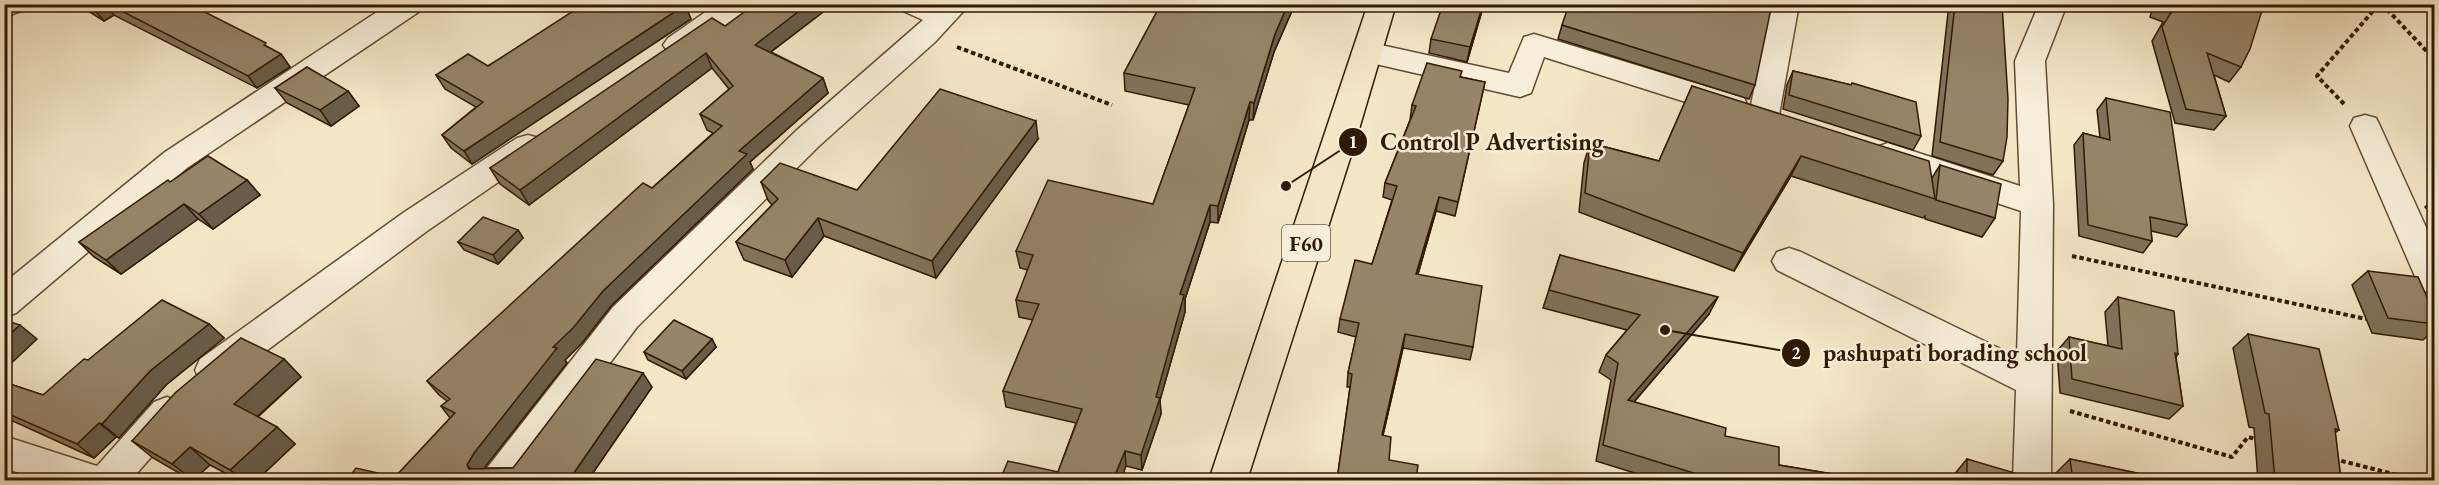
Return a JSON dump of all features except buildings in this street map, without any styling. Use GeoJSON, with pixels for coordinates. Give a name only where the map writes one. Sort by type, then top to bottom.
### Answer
{"type":"FeatureCollection","features":[{"type":"Feature","properties":{"kind":"main road","name":"F60"},"geometry":{"type":"LineString","coordinates":[[1228,480],[1382,4]]}},
{"type":"Feature","properties":{"kind":"street"},"geometry":{"type":"LineString","coordinates":[[4,8],[11,4]]}},
{"type":"Feature","properties":{"kind":"street"},"geometry":{"type":"LineString","coordinates":[[4,303],[176,160],[410,4]]}},
{"type":"Feature","properties":{"kind":"street"},"geometry":{"type":"LineString","coordinates":[[650,64],[738,4]]}},
{"type":"Feature","properties":{"kind":"street"},"geometry":{"type":"LineString","coordinates":[[500,480],[625,317],[808,138],[941,19],[913,4]]}},
{"type":"Feature","properties":{"kind":"street"},"geometry":{"type":"LineString","coordinates":[[1367,52],[1520,86],[1534,45],[1775,119],[1785,4]]}},
{"type":"Feature","properties":{"kind":"street"},"geometry":{"type":"LineString","coordinates":[[2032,480],[2037,204],[2030,61],[2053,4]]}},
{"type":"Feature","properties":{"kind":"street"},"geometry":{"type":"LineString","coordinates":[[2365,126],[2434,281]]}},
{"type":"Feature","properties":{"kind":"street"},"geometry":{"type":"LineString","coordinates":[[108,480],[180,398],[228,356],[415,222],[552,130]]}},
{"type":"Feature","properties":{"kind":"street"},"geometry":{"type":"LineString","coordinates":[[1865,148],[2037,204]]}},
{"type":"Feature","properties":{"kind":"street"},"geometry":{"type":"LineString","coordinates":[[1789,261],[2034,392]]}},
{"type":"Feature","properties":{"kind":"street"},"geometry":{"type":"LineString","coordinates":[[4,452],[90,480]]}},
{"type":"Feature","properties":{"kind":"path"},"geometry":{"type":"LineString","coordinates":[[2365,126],[2317,76],[2380,4],[2434,59]]}},
{"type":"Feature","properties":{"kind":"path"},"geometry":{"type":"LineString","coordinates":[[941,19],[1112,105]]}},
{"type":"Feature","properties":{"kind":"path"},"geometry":{"type":"LineString","coordinates":[[2037,249],[2366,319]]}},
{"type":"Feature","properties":{"kind":"path"},"geometry":{"type":"LineString","coordinates":[[2034,392],[2232,457],[2248,437],[2271,443]]}},
{"type":"Feature","properties":{"kind":"path"},"geometry":{"type":"LineString","coordinates":[[2327,457],[2417,480]]}},
{"type":"Feature","properties":{"kind":"place","name":"Control P Advertising"},"geometry":{"type":"Point","coordinates":[1286,186]}},
{"type":"Feature","properties":{"kind":"place","name":"pashupati borading school"},"geometry":{"type":"Point","coordinates":[1665,330]}}]}
